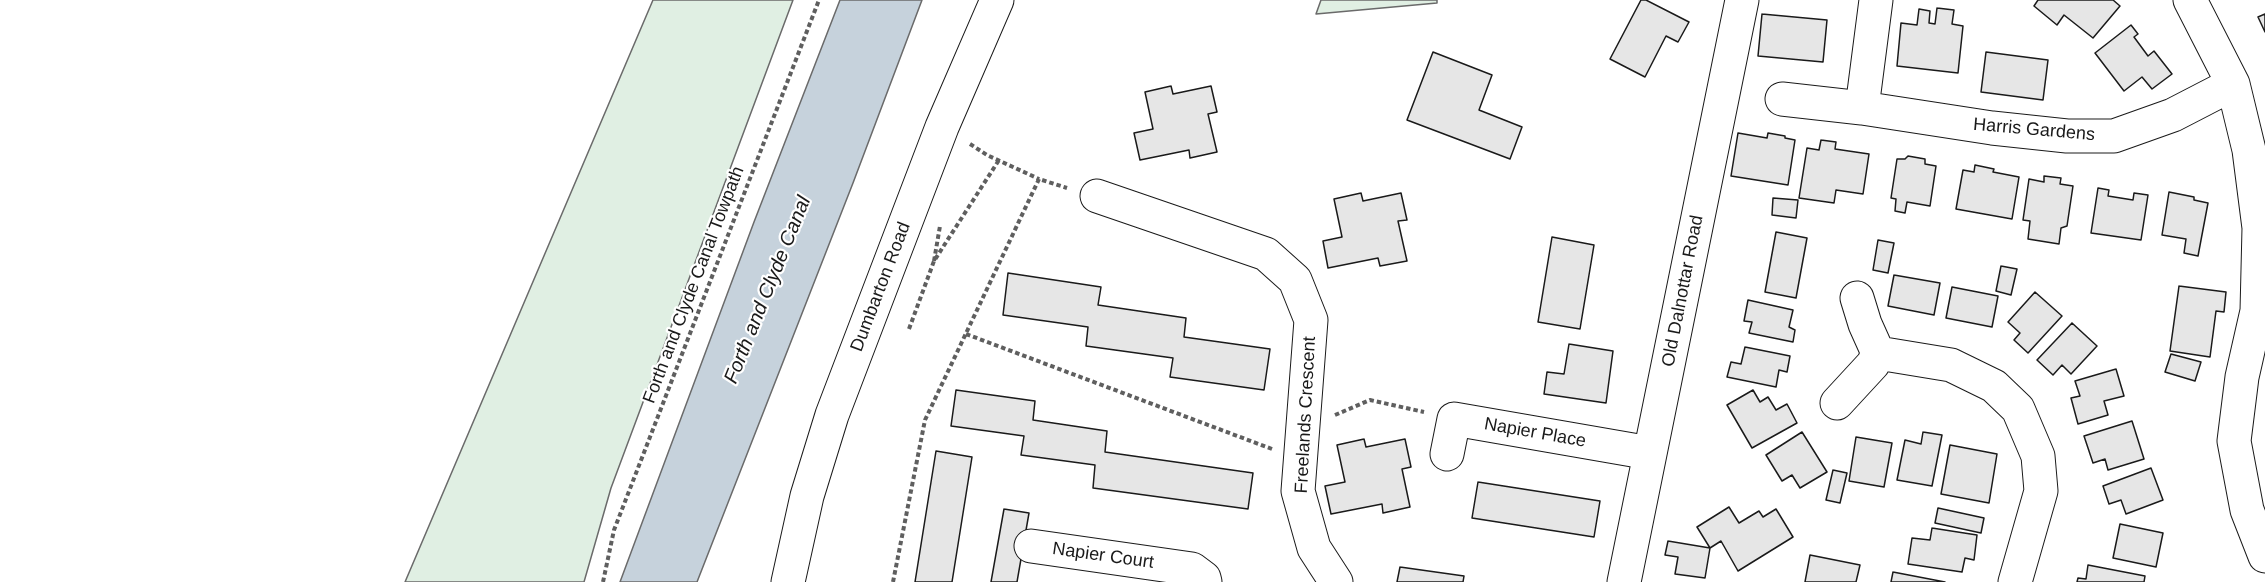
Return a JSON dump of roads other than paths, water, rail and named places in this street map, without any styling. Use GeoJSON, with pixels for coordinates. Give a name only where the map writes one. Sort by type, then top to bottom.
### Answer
{"type":"FeatureCollection","features":[{"type":"Feature","properties":{"kind":"street","name":"Dumbarton Road"},"geometry":{"type":"LineString","coordinates":[[788,582],[807,496],[832,416],[942,127],[996,0]]}},
{"type":"Feature","properties":{"kind":"street","name":"Old Dalnottar Road"},"geometry":{"type":"LineString","coordinates":[[1624,582],[1742,0]]}},
{"type":"Feature","properties":{"kind":"street"},"geometry":{"type":"LineString","coordinates":[[1862,108],[1876,0]]}},
{"type":"Feature","properties":{"kind":"street"},"geometry":{"type":"LineString","coordinates":[[2190,0],[2234,84],[2249,150],[2259,228],[2257,311],[2242,377],[2234,441],[2247,510],[2265,556]]}},
{"type":"Feature","properties":{"kind":"street","name":"Harris Gardens"},"geometry":{"type":"LineString","coordinates":[[1782,99],[1862,108],[2003,129],[2067,136],[2114,136],[2173,115],[2234,84]]}},
{"type":"Feature","properties":{"kind":"street","name":"Freelands Crescent"},"geometry":{"type":"LineString","coordinates":[[1097,196],[1266,254],[1295,280],[1311,320],[1298,491],[1314,548],[1336,582]]}},
{"type":"Feature","properties":{"kind":"street"},"geometry":{"type":"LineString","coordinates":[[1837,403],[1873,364],[1878,353],[1865,324],[1857,298]]}},
{"type":"Feature","properties":{"kind":"street"},"geometry":{"type":"LineString","coordinates":[[1878,353],[1951,365],[1994,386],[2018,409],[2038,456],[2041,491],[2015,582]]}},
{"type":"Feature","properties":{"kind":"street","name":"Napier Place"},"geometry":{"type":"LineString","coordinates":[[1447,454],[1454,419],[1650,453]]}},
{"type":"Feature","properties":{"kind":"street","name":"Napier Court"},"geometry":{"type":"LineString","coordinates":[[1031,546],[1192,569],[1204,578],[1205,582]]}},
{"type":"Feature","properties":{"kind":"water","name":"Forth and Clyde Canal"},"geometry":{"type":"Polygon","coordinates":[[[840,0],[922,0],[697,582],[620,582],[754,222],[840,0]]]}}]}
